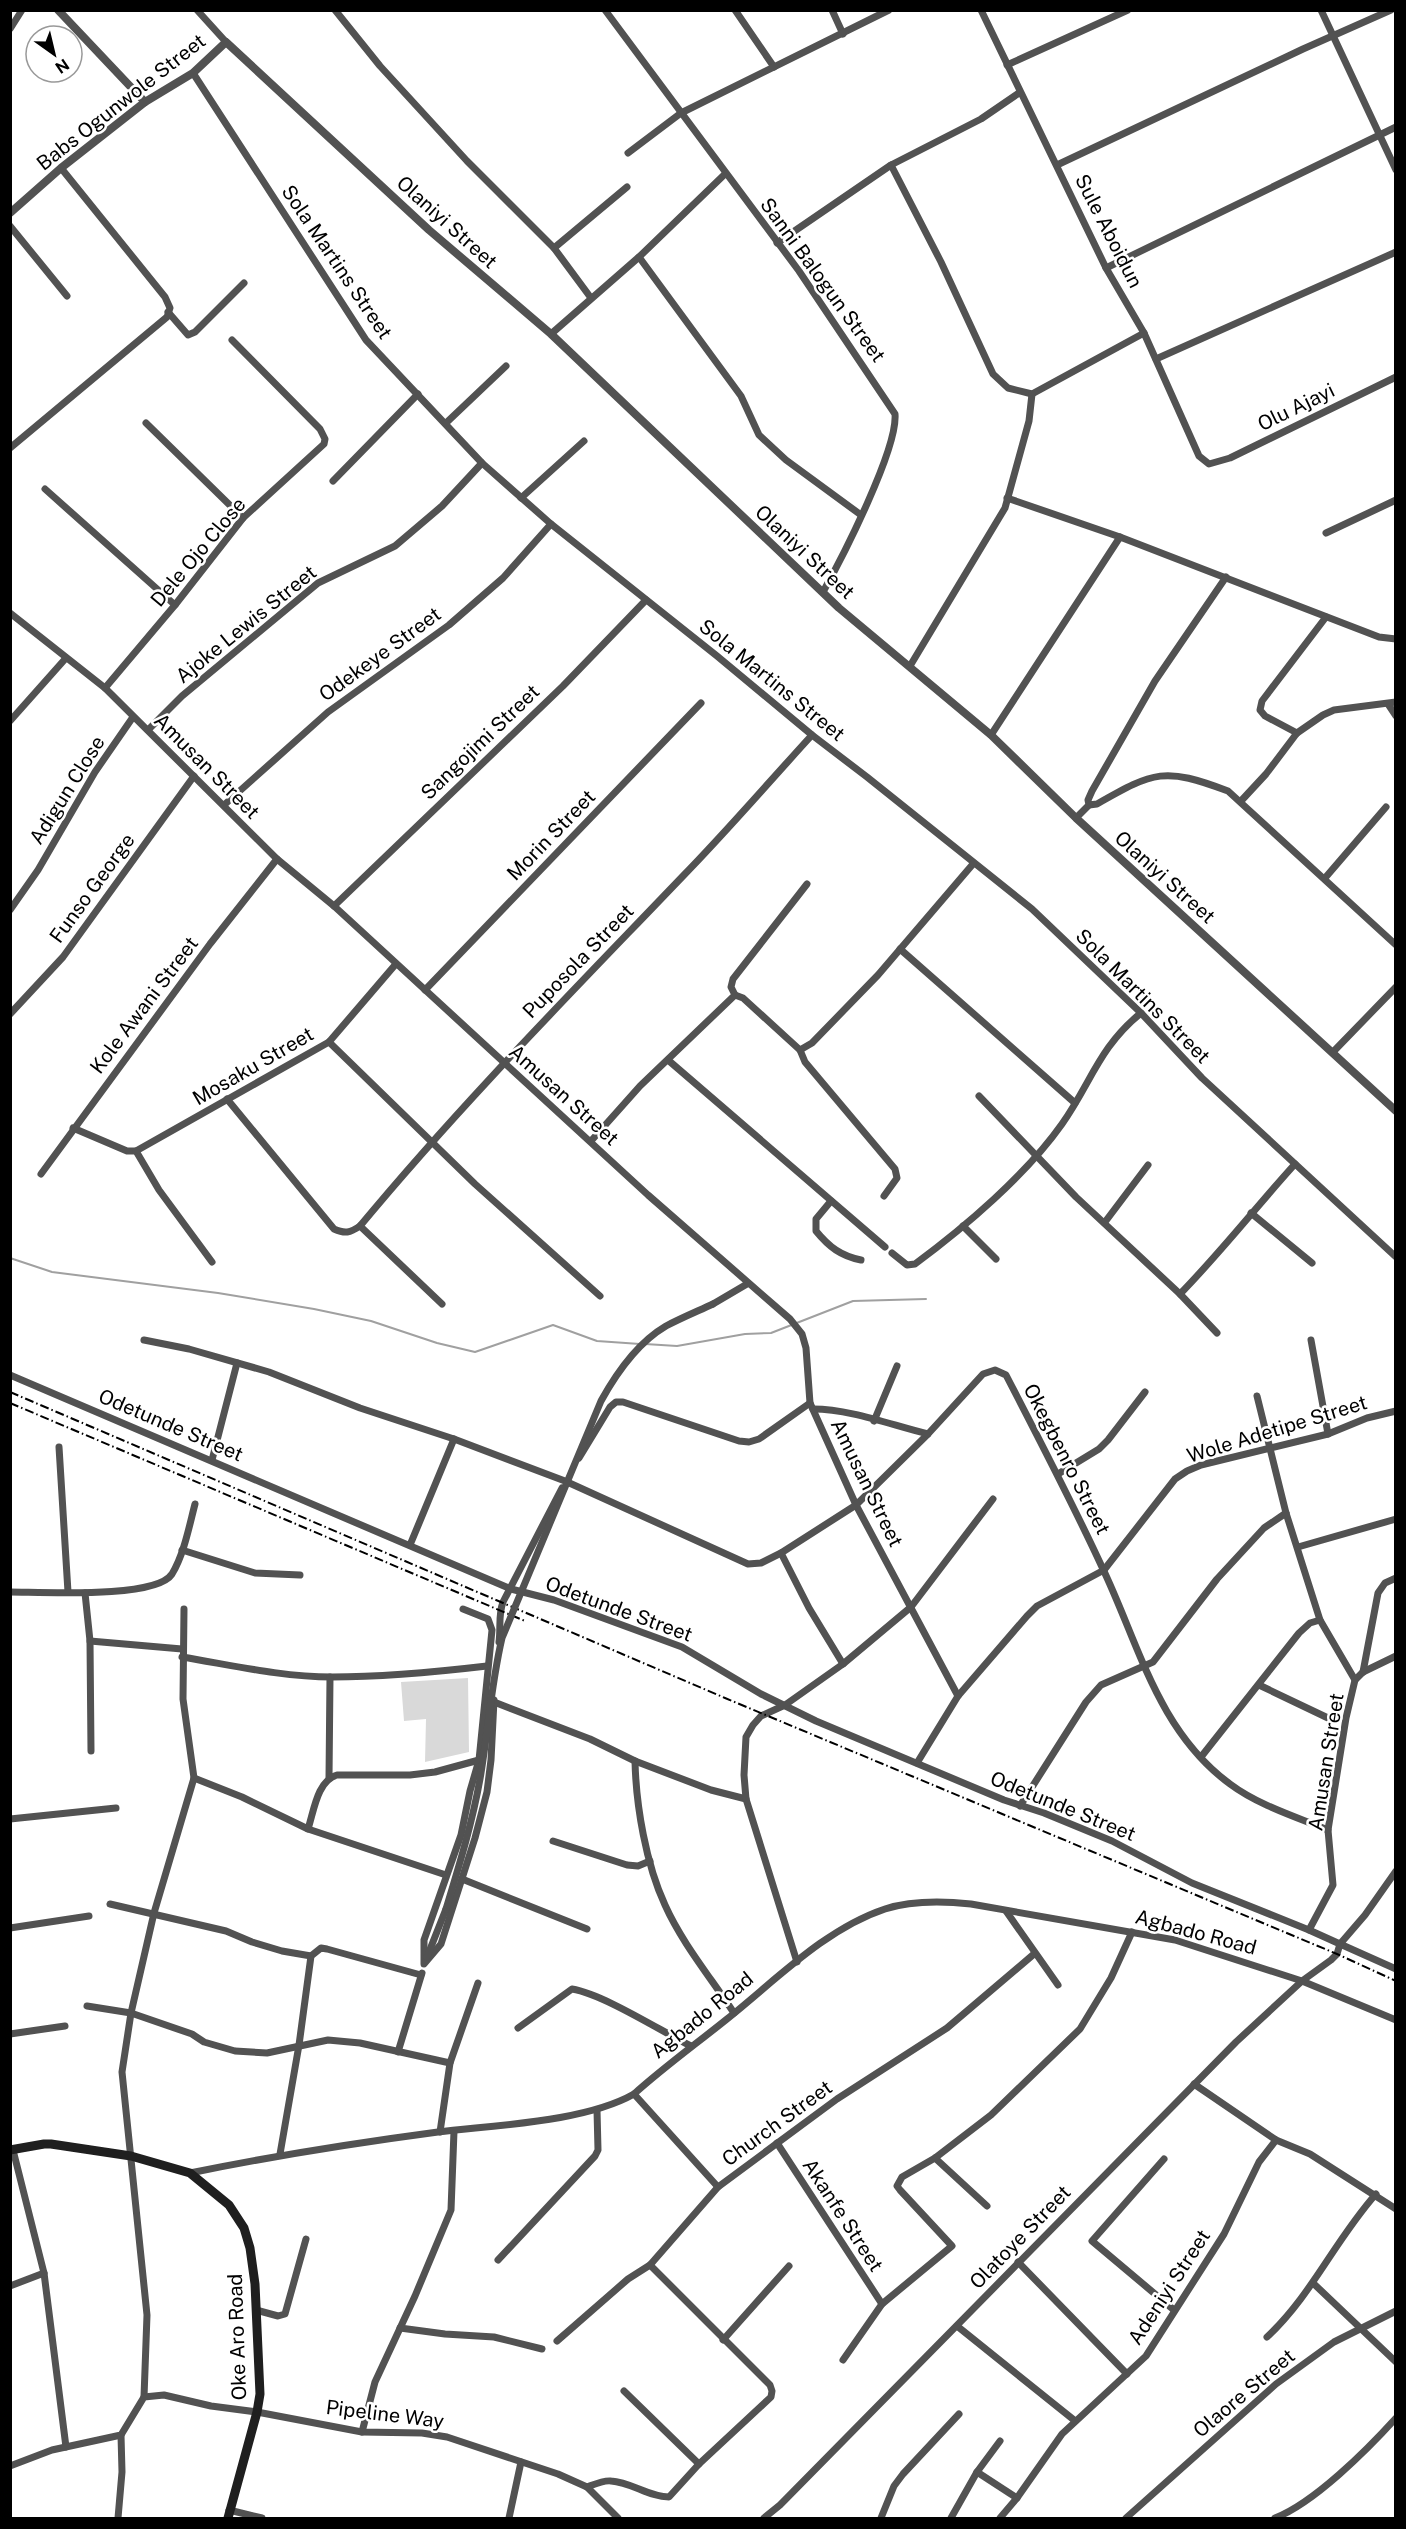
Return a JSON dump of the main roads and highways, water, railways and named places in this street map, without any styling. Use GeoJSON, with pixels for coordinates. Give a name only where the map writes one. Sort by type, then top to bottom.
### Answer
{"type":"FeatureCollection","features":[{"type":"Feature","properties":{"kind":"main road","name":"Agbado Road"},"geometry":{"type":"LineString","coordinates":[[12,2150],[44,2144],[130,2156],[190,2173]]}},
{"type":"Feature","properties":{"kind":"main road","name":"Oke Aro Road"},"geometry":{"type":"LineString","coordinates":[[190,2173],[229,2205],[244,2228],[250,2248],[260,2394],[229,2514]]}},
{"type":"Feature","properties":{"kind":"waterway"},"geometry":{"type":"LineString","coordinates":[[10,1258],[52,1272],[218,1293],[314,1309],[371,1321],[437,1343],[475,1352],[553,1325],[597,1341],[640,1344]]}},
{"type":"Feature","properties":{"kind":"waterway"},"geometry":{"type":"LineString","coordinates":[[645,1344],[677,1346],[745,1334],[771,1333],[853,1301],[926,1299]]}},
{"type":"Feature","properties":{"kind":"railway"},"geometry":{"type":"LineString","coordinates":[[10,1392],[725,1698],[1337,1954],[1396,1981]]}},
{"type":"Feature","properties":{"kind":"railway"},"geometry":{"type":"LineString","coordinates":[[10,1403],[525,1621]]}}]}
